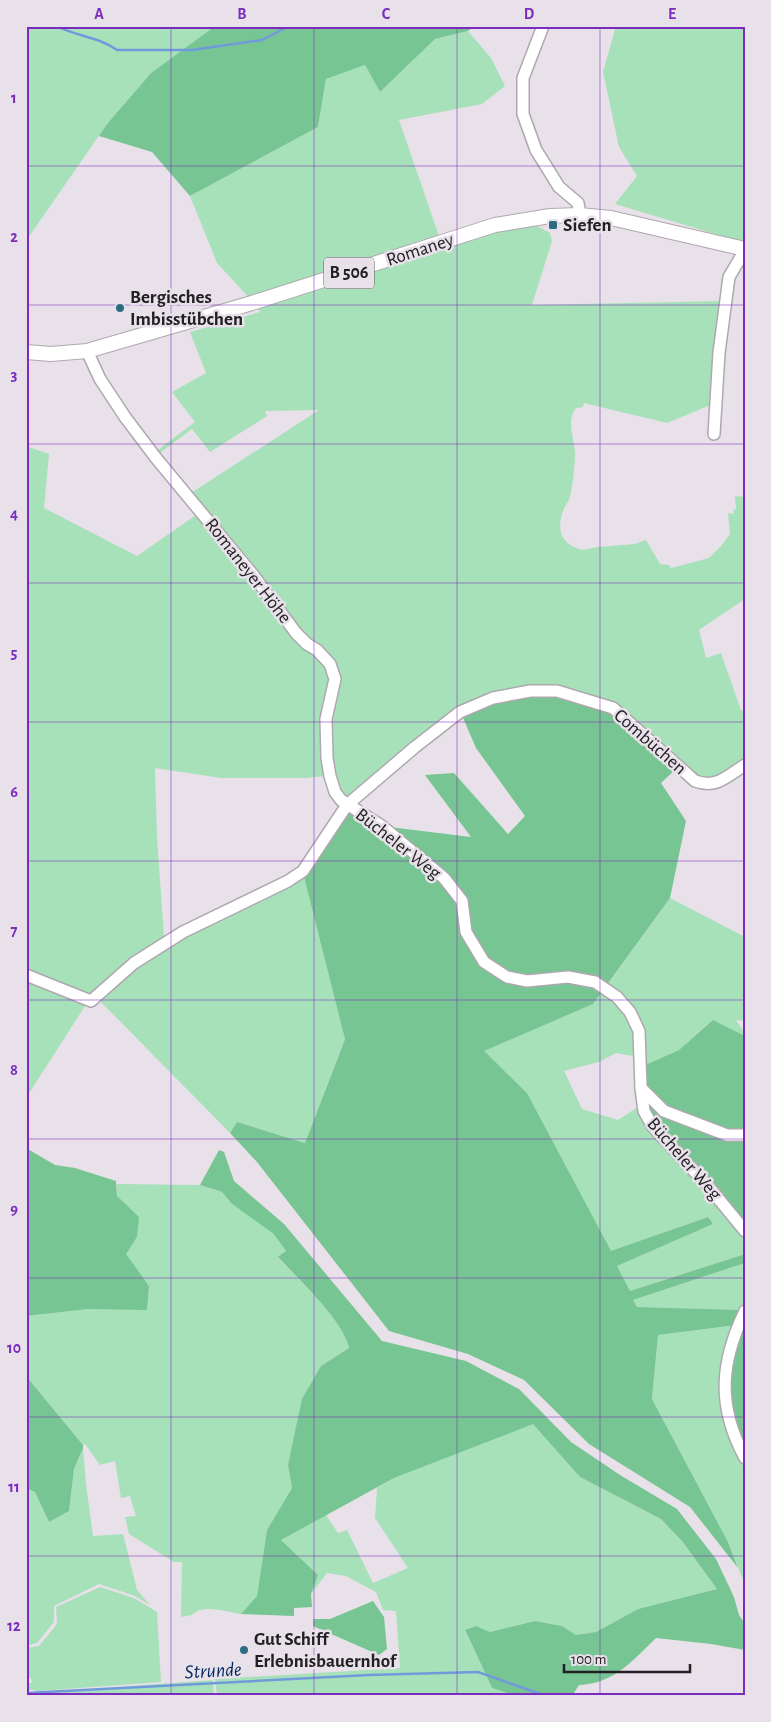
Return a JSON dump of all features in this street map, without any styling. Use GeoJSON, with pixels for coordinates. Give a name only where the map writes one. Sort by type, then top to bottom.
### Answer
{"type":"FeatureCollection","features":[{"type":"Feature","properties":{"kind":"main road","name":"Romaney"},"geometry":{"type":"LineString","coordinates":[[26,352],[51,354],[87,351],[252,304],[496,225],[550,216],[580,215]]}},
{"type":"Feature","properties":{"kind":"main road","name":"B 506"},"geometry":{"type":"LineString","coordinates":[[580,215],[611,218],[745,250]]}},
{"type":"Feature","properties":{"kind":"street"},"geometry":{"type":"LineString","coordinates":[[543,26],[523,78],[523,114],[536,150],[559,187],[578,203],[580,215]]}},
{"type":"Feature","properties":{"kind":"street"},"geometry":{"type":"LineString","coordinates":[[714,434],[719,353],[729,277],[745,250]]}},
{"type":"Feature","properties":{"kind":"street","name":"Romaneyer Höhe"},"geometry":{"type":"LineString","coordinates":[[87,351],[100,379],[125,417],[156,458],[235,552],[296,633],[317,650],[330,664],[335,679],[326,719],[327,758],[335,792],[348,805]]}},
{"type":"Feature","properties":{"kind":"street","name":"Combüchen"},"geometry":{"type":"LineString","coordinates":[[26,975],[91,1002],[134,963],[183,932],[304,872],[348,805],[414,747],[460,712],[493,698],[530,691],[557,691],[613,708],[695,781],[706,785],[718,782],[745,765]]}},
{"type":"Feature","properties":{"kind":"street","name":"Bücheler Weg"},"geometry":{"type":"LineString","coordinates":[[348,805],[383,827],[444,878],[462,901],[466,932],[484,962],[507,977],[527,982],[568,977],[595,982],[617,997],[630,1012],[639,1031],[641,1088],[644,1111],[653,1127],[708,1186],[745,1231]]}},
{"type":"Feature","properties":{"kind":"street"},"geometry":{"type":"LineString","coordinates":[[641,1088],[664,1111],[727,1135],[745,1135]]}},
{"type":"Feature","properties":{"kind":"street"},"geometry":{"type":"LineString","coordinates":[[745,1311],[729,1350],[725,1376],[725,1400],[735,1440],[745,1458]]}},
{"type":"Feature","properties":{"kind":"green space"},"geometry":{"type":"Polygon","coordinates":[[[26,26],[215,26],[151,73],[107,124],[26,241],[26,26]]]}},
{"type":"Feature","properties":{"kind":"green space"},"geometry":{"type":"Polygon","coordinates":[[[215,26],[475,26],[468,31],[435,39],[380,92],[365,65],[326,79],[318,127],[190,196],[152,152],[99,136],[151,73],[215,26]]]}},
{"type":"Feature","properties":{"kind":"green space"},"geometry":{"type":"Polygon","coordinates":[[[616,26],[745,26],[745,243],[615,204],[637,176],[619,147],[603,72],[616,26]]]}},
{"type":"Feature","properties":{"kind":"green space"},"geometry":{"type":"Polygon","coordinates":[[[468,31],[491,58],[505,86],[482,104],[399,120],[439,236],[253,302],[217,263],[190,196],[318,127],[326,79],[365,65],[380,92],[435,39],[468,31]]]}},
{"type":"Feature","properties":{"kind":"green space"},"geometry":{"type":"Polygon","coordinates":[[[537,226],[550,233],[552,241],[532,305],[723,301],[713,404],[667,423],[584,403],[583,407],[576,408],[571,419],[575,451],[573,479],[569,500],[561,516],[560,527],[562,536],[567,542],[582,550],[635,544],[646,540],[660,564],[669,565],[671,568],[709,558],[730,534],[728,513],[734,514],[733,510],[736,509],[735,496],[745,497],[745,599],[699,630],[706,658],[721,653],[741,710],[745,711],[745,764],[707,783],[679,765],[460,711],[349,807],[334,774],[328,718],[336,670],[309,643],[191,493],[319,410],[265,411],[267,416],[210,452],[192,429],[157,455],[155,452],[195,422],[172,392],[206,373],[190,332],[260,312],[255,305],[495,230],[537,226]]]}},
{"type":"Feature","properties":{"kind":"green space"},"geometry":{"type":"Polygon","coordinates":[[[26,446],[49,454],[44,508],[137,556],[199,513],[325,662],[330,676],[326,776],[305,778],[221,778],[155,768],[157,837],[164,936],[128,961],[98,991],[88,996],[26,972],[26,446]]]}},
{"type":"Feature","properties":{"kind":"green space"},"geometry":{"type":"Polygon","coordinates":[[[557,693],[614,711],[677,768],[661,783],[686,821],[670,898],[593,1004],[484,1051],[527,1093],[611,1251],[708,1217],[713,1224],[617,1266],[630,1291],[745,1254],[745,1263],[633,1300],[637,1307],[744,1310],[737,1325],[658,1335],[652,1399],[728,1542],[738,1568],[690,1507],[589,1444],[524,1380],[468,1354],[389,1331],[257,1162],[230,1133],[237,1122],[305,1143],[345,1039],[303,873],[350,809],[373,825],[471,837],[425,775],[454,773],[508,834],[525,816],[476,748],[461,713],[493,699],[557,693]]]}},
{"type":"Feature","properties":{"kind":"green space"},"geometry":{"type":"Polygon","coordinates":[[[303,873],[345,1038],[305,1143],[237,1122],[230,1133],[99,1000],[155,952],[303,873]]]}},
{"type":"Feature","properties":{"kind":"green space"},"geometry":{"type":"Polygon","coordinates":[[[670,898],[745,937],[745,1021],[736,1020],[745,1036],[713,1020],[679,1050],[643,1066],[640,1032],[605,988],[670,898]]]}},
{"type":"Feature","properties":{"kind":"green space"},"geometry":{"type":"Polygon","coordinates":[[[26,978],[85,1004],[85,1006],[26,1098],[26,978]]]}},
{"type":"Feature","properties":{"kind":"green space"},"geometry":{"type":"Polygon","coordinates":[[[604,989],[630,1013],[638,1057],[616,1053],[599,1062],[564,1071],[582,1109],[618,1120],[641,1105],[745,1233],[745,1254],[630,1291],[617,1266],[713,1224],[707,1217],[611,1252],[527,1093],[483,1051],[593,1004],[604,989]]]}},
{"type":"Feature","properties":{"kind":"green space"},"geometry":{"type":"Polygon","coordinates":[[[713,1020],[745,1036],[745,1132],[729,1131],[645,1097],[643,1066],[679,1050],[713,1020]]]}},
{"type":"Feature","properties":{"kind":"green space"},"geometry":{"type":"Polygon","coordinates":[[[645,1102],[745,1136],[745,1228],[653,1124],[645,1102]]]}},
{"type":"Feature","properties":{"kind":"green space"},"geometry":{"type":"Polygon","coordinates":[[[26,1148],[55,1165],[75,1168],[116,1181],[117,1196],[139,1217],[137,1237],[126,1254],[149,1286],[147,1310],[89,1309],[26,1316],[26,1148]]]}},
{"type":"Feature","properties":{"kind":"green space"},"geometry":{"type":"Polygon","coordinates":[[[219,1150],[224,1152],[234,1181],[284,1224],[382,1341],[466,1361],[519,1389],[571,1442],[620,1475],[677,1509],[716,1559],[734,1597],[739,1615],[745,1624],[745,1650],[656,1638],[622,1669],[603,1680],[579,1685],[572,1696],[516,1696],[492,1688],[465,1630],[476,1626],[490,1632],[535,1621],[562,1626],[576,1635],[596,1632],[638,1609],[717,1589],[682,1541],[661,1519],[580,1477],[533,1424],[394,1478],[281,1540],[318,1575],[311,1594],[312,1607],[294,1608],[294,1616],[241,1614],[257,1596],[267,1530],[292,1488],[288,1465],[302,1399],[321,1366],[349,1348],[339,1325],[330,1313],[278,1257],[286,1251],[274,1234],[232,1204],[222,1192],[200,1185],[219,1150]]]}},
{"type":"Feature","properties":{"kind":"green space"},"geometry":{"type":"Polygon","coordinates":[[[117,1184],[200,1185],[222,1192],[232,1204],[275,1234],[286,1251],[278,1258],[330,1313],[345,1337],[349,1348],[321,1366],[288,1465],[292,1488],[267,1530],[257,1597],[241,1614],[209,1609],[181,1617],[182,1562],[174,1562],[129,1534],[125,1517],[136,1516],[130,1496],[121,1498],[115,1461],[100,1465],[85,1444],[83,1445],[26,1376],[26,1316],[89,1309],[147,1309],[149,1286],[125,1254],[137,1237],[117,1195],[117,1184]]]}},
{"type":"Feature","properties":{"kind":"green space"},"geometry":{"type":"Polygon","coordinates":[[[745,1263],[744,1310],[637,1307],[633,1300],[745,1263]]]}},
{"type":"Feature","properties":{"kind":"green space"},"geometry":{"type":"Polygon","coordinates":[[[745,1321],[745,1454],[737,1440],[726,1377],[745,1321]]]}},
{"type":"Feature","properties":{"kind":"green space"},"geometry":{"type":"Polygon","coordinates":[[[737,1325],[745,1461],[745,1585],[728,1542],[652,1399],[658,1335],[737,1325]]]}},
{"type":"Feature","properties":{"kind":"green space"},"geometry":{"type":"Polygon","coordinates":[[[26,1376],[83,1445],[74,1469],[69,1511],[49,1522],[35,1492],[26,1488],[26,1376]]]}},
{"type":"Feature","properties":{"kind":"green space"},"geometry":{"type":"Polygon","coordinates":[[[533,1423],[580,1477],[661,1519],[682,1541],[717,1589],[638,1609],[596,1632],[576,1635],[562,1626],[535,1621],[490,1632],[476,1626],[465,1631],[492,1688],[516,1696],[217,1696],[215,1679],[400,1668],[396,1611],[383,1610],[376,1592],[346,1576],[327,1573],[311,1594],[318,1575],[281,1540],[326,1515],[338,1533],[347,1530],[373,1583],[408,1568],[375,1518],[377,1488],[394,1478],[533,1423]]]}},
{"type":"Feature","properties":{"kind":"green space"},"geometry":{"type":"Polygon","coordinates":[[[83,1448],[93,1536],[123,1534],[137,1590],[150,1605],[135,1596],[99,1584],[54,1606],[54,1622],[37,1643],[26,1646],[26,1488],[35,1492],[49,1522],[69,1511],[74,1469],[83,1448]]]}},
{"type":"Feature","properties":{"kind":"green space"},"geometry":{"type":"Polygon","coordinates":[[[100,1587],[134,1598],[157,1612],[161,1682],[38,1691],[36,1693],[35,1690],[26,1690],[26,1683],[32,1683],[31,1678],[26,1678],[26,1648],[39,1646],[57,1624],[56,1607],[100,1587]]]}},
{"type":"Feature","properties":{"kind":"green space"},"geometry":{"type":"Polygon","coordinates":[[[373,1601],[384,1617],[387,1649],[379,1655],[313,1626],[313,1619],[330,1619],[373,1601]]]}},
{"type":"Feature","properties":{"kind":"green space"},"geometry":{"type":"Polygon","coordinates":[[[213,1680],[214,1696],[26,1696],[26,1694],[213,1680]]]}},
{"type":"Feature","properties":{"kind":"waterway"},"geometry":{"type":"LineString","coordinates":[[56,26],[103,42],[117,50],[192,50],[262,40],[289,26]]}},
{"type":"Feature","properties":{"kind":"waterway","name":"Strunde"},"geometry":{"type":"LineString","coordinates":[[26,1693],[369,1675],[478,1672],[546,1696]]}},
{"type":"Feature","properties":{"kind":"waterway","name":"Strunde"},"geometry":{"type":"LineString","coordinates":[[593,1696],[598,1694],[618,1696]]}},
{"type":"Feature","properties":{"kind":"place","name":"Siefen"},"geometry":{"type":"Point","coordinates":[553,225]}},
{"type":"Feature","properties":{"kind":"place","name":"Bergisches Imbisstübchen"},"geometry":{"type":"Point","coordinates":[120,308]}},
{"type":"Feature","properties":{"kind":"place","name":"Gut Schiff Erlebnisbauernhof"},"geometry":{"type":"Point","coordinates":[244,1650]}}]}
